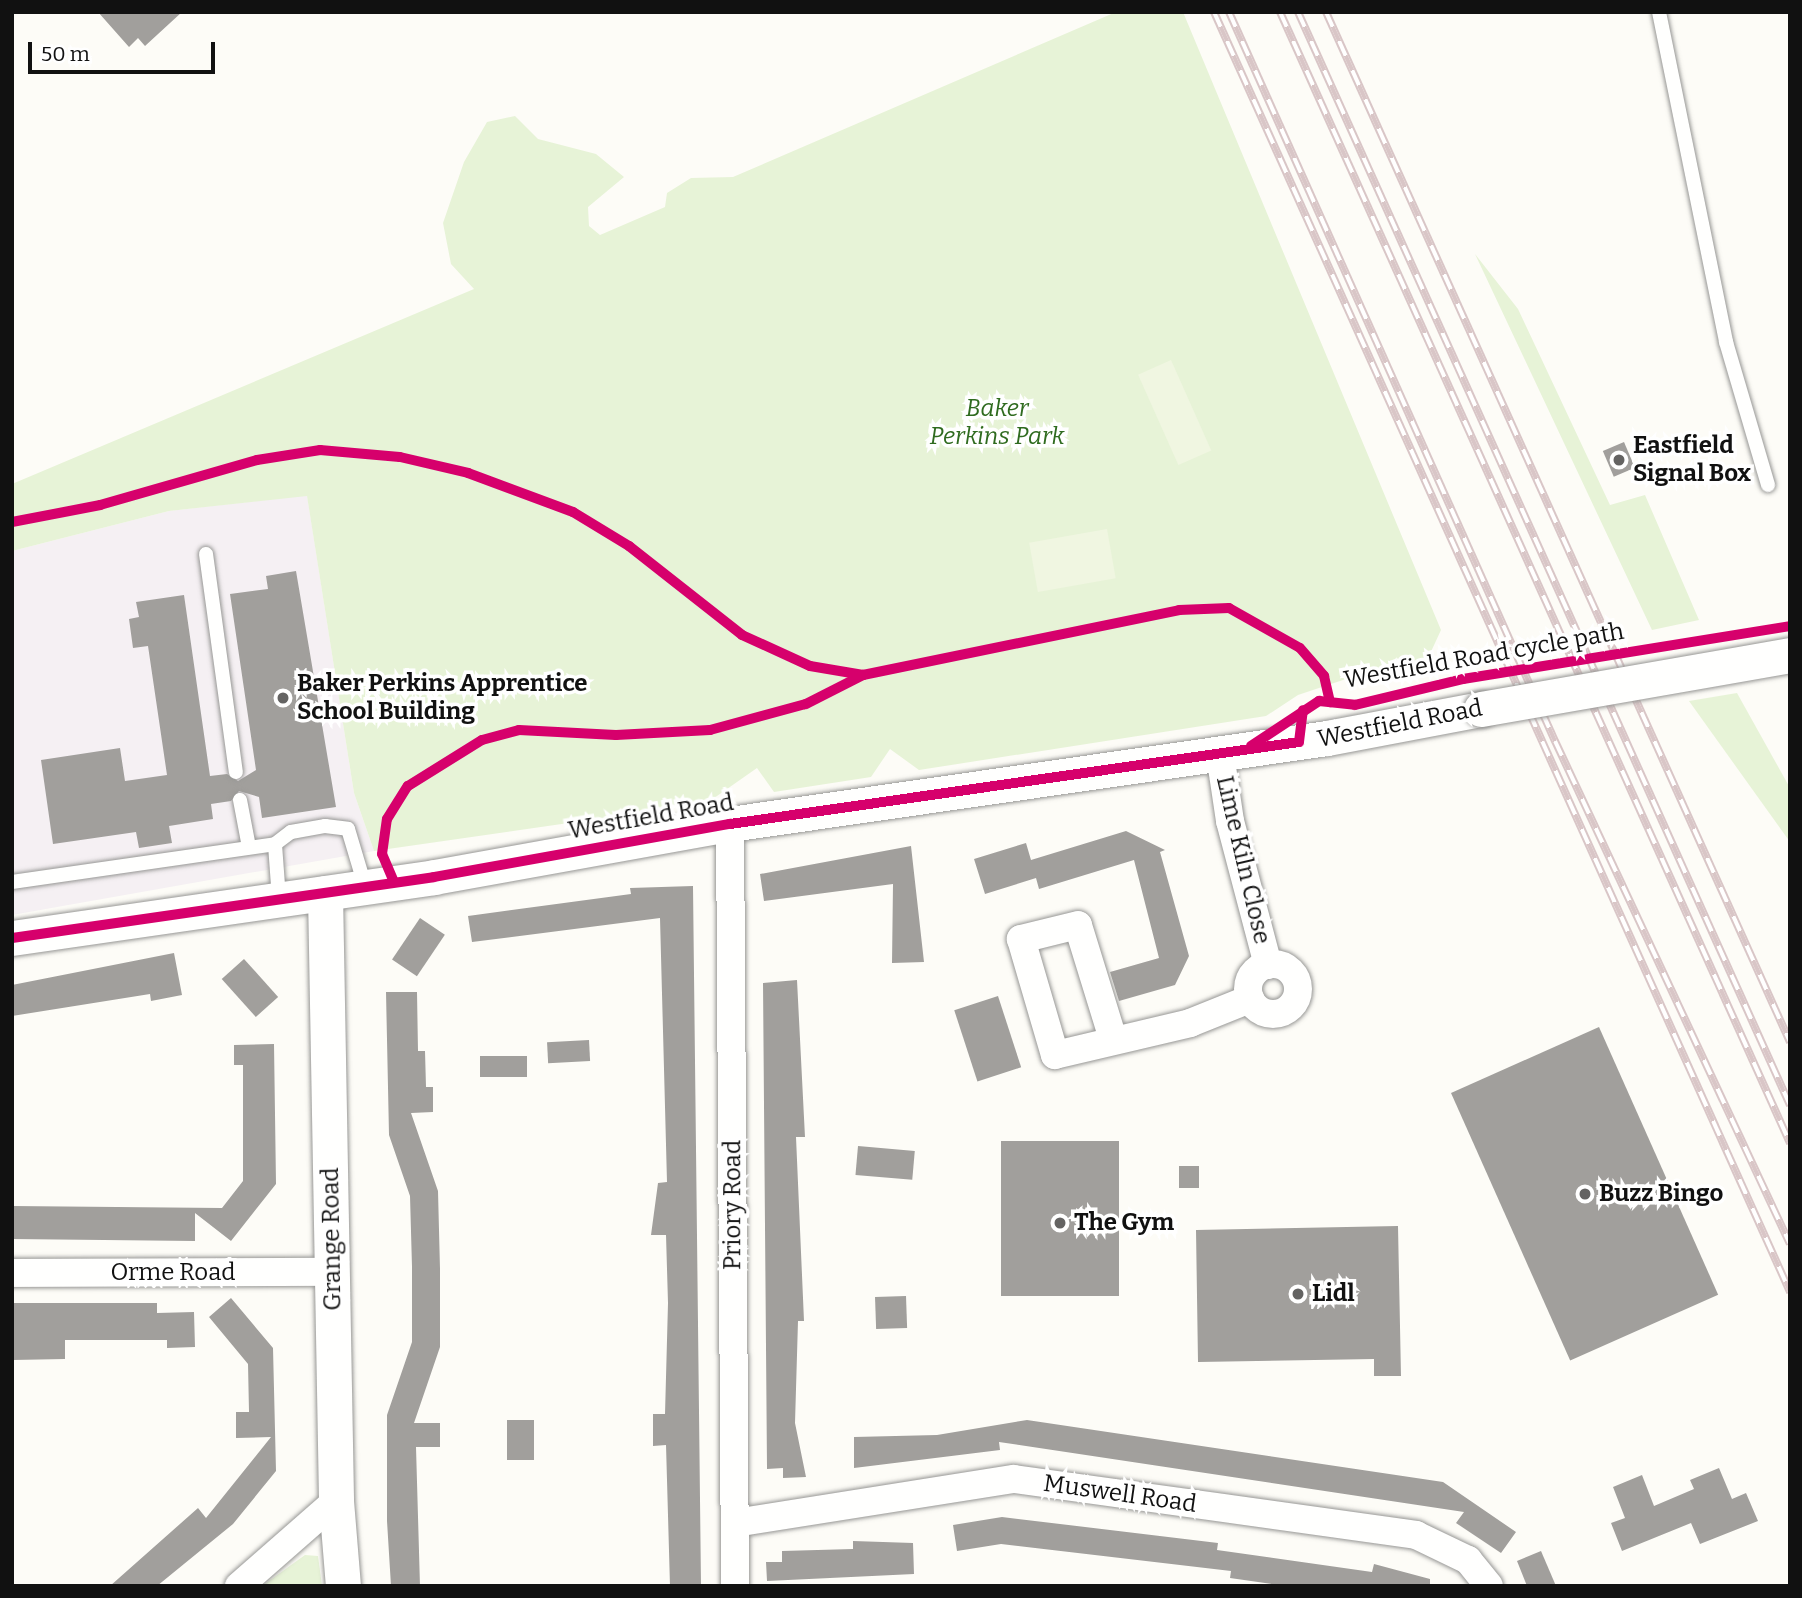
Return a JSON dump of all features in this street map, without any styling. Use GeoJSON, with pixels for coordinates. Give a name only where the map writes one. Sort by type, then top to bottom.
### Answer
{"type":"FeatureCollection","features":[{"type":"Feature","properties":{"kind":"street","name":"Westfield Road"},"geometry":{"type":"LineString","coordinates":[[12,938],[365,887],[730,824],[1220,754],[1790,655]]}},
{"type":"Feature","properties":{"kind":"street","name":"Lime Kiln Close"},"geometry":{"type":"LineString","coordinates":[[1220,754],[1230,821],[1268,965]]}},
{"type":"Feature","properties":{"kind":"street","name":"Priory Road"},"geometry":{"type":"LineString","coordinates":[[730,824],[735,1586]]}},
{"type":"Feature","properties":{"kind":"street","name":"Grange Road"},"geometry":{"type":"LineString","coordinates":[[325,893],[336,1501],[343,1586]]}},
{"type":"Feature","properties":{"kind":"street"},"geometry":{"type":"LineString","coordinates":[[1113,1040],[1078,925],[1021,939],[1055,1055],[1191,1023],[1250,999]]}},
{"type":"Feature","properties":{"kind":"street"},"geometry":{"type":"LineString","coordinates":[[1268,965],[1293,973],[1297,996],[1274,1013],[1250,999],[1251,977],[1268,965]]}},
{"type":"Feature","properties":{"kind":"street","name":"Orme Road"},"geometry":{"type":"LineString","coordinates":[[12,1273],[333,1272]]}},
{"type":"Feature","properties":{"kind":"street","name":"Muswell Road"},"geometry":{"type":"LineString","coordinates":[[735,1523],[1014,1479],[1416,1535],[1468,1560],[1489,1586]]}},
{"type":"Feature","properties":{"kind":"street"},"geometry":{"type":"LineString","coordinates":[[239,1586],[336,1501]]}},
{"type":"Feature","properties":{"kind":"lane"},"geometry":{"type":"LineString","coordinates":[[1659,12],[1726,342],[1768,485]]}},
{"type":"Feature","properties":{"kind":"lane"},"geometry":{"type":"LineString","coordinates":[[206,554],[236,772]]}},
{"type":"Feature","properties":{"kind":"lane"},"geometry":{"type":"LineString","coordinates":[[240,800],[249,848]]}},
{"type":"Feature","properties":{"kind":"lane"},"geometry":{"type":"LineString","coordinates":[[12,882],[275,844],[291,832],[348,828],[365,887]]}},
{"type":"Feature","properties":{"kind":"lane"},"geometry":{"type":"LineString","coordinates":[[275,844],[279,899]]}},
{"type":"Feature","properties":{"kind":"shaded area"},"geometry":{"type":"Polygon","coordinates":[[[307,495],[354,793],[374,851],[12,915],[12,551],[169,511],[307,495]]]}},
{"type":"Feature","properties":{"kind":"green space","name":"Baker Perkins Park"},"geometry":{"type":"Polygon","coordinates":[[[1116,12],[1183,12],[1441,630],[1429,656],[1356,684],[1352,677],[1298,695],[1266,716],[919,770],[890,749],[871,777],[774,792],[757,768],[707,803],[374,851],[354,793],[307,496],[169,511],[12,551],[12,484],[474,289],[451,264],[443,223],[464,162],[487,122],[515,116],[538,139],[596,154],[624,177],[588,207],[589,226],[600,235],[665,207],[667,193],[691,178],[733,177],[1116,12]]]}},
{"type":"Feature","properties":{"kind":"green space"},"geometry":{"type":"Polygon","coordinates":[[[1475,254],[1518,309],[1610,505],[1645,495],[1699,620],[1652,630],[1475,254]]]}},
{"type":"Feature","properties":{"kind":"green space"},"geometry":{"type":"Polygon","coordinates":[[[1171,360],[1211,450],[1178,465],[1138,375],[1171,360]]]}},
{"type":"Feature","properties":{"kind":"green space"},"geometry":{"type":"Polygon","coordinates":[[[1107,529],[1116,578],[1038,592],[1029,543],[1107,529]]]}},
{"type":"Feature","properties":{"kind":"green space"},"geometry":{"type":"Polygon","coordinates":[[[1737,693],[1790,788],[1790,842],[1689,701],[1737,693]]]}},
{"type":"Feature","properties":{"kind":"green space"},"geometry":{"type":"Polygon","coordinates":[[[305,1555],[318,1556],[322,1586],[262,1586],[305,1555]]]}},
{"type":"Feature","properties":{"kind":"building"},"geometry":{"type":"Polygon","coordinates":[[[98,12],[182,12],[145,46],[138,38],[129,47],[98,12]]]}},
{"type":"Feature","properties":{"kind":"building","name":"Eastfield Signal Box"},"geometry":{"type":"Polygon","coordinates":[[[1624,442],[1635,468],[1614,477],[1603,451],[1624,442]]]}},
{"type":"Feature","properties":{"kind":"building","name":"Baker Perkins Apprentice School Building"},"geometry":{"type":"Polygon","coordinates":[[[296,571],[336,807],[262,818],[259,797],[239,791],[231,801],[211,804],[213,819],[169,826],[172,843],[139,848],[136,832],[53,844],[41,760],[120,748],[125,781],[167,775],[148,646],[133,648],[129,619],[139,617],[136,602],[184,595],[210,776],[227,774],[238,781],[256,770],[230,594],[268,589],[266,576],[296,571]]]}},
{"type":"Feature","properties":{"kind":"building"},"geometry":{"type":"Polygon","coordinates":[[[1126,831],[1165,850],[1160,852],[1189,956],[1175,985],[1119,1001],[1110,972],[1159,958],[1134,860],[1039,889],[1036,878],[985,894],[974,859],[1026,843],[1031,860],[1126,831]]]}},
{"type":"Feature","properties":{"kind":"building"},"geometry":{"type":"Polygon","coordinates":[[[911,846],[924,962],[892,963],[893,884],[764,901],[760,874],[911,846]]]}},
{"type":"Feature","properties":{"kind":"building"},"geometry":{"type":"Polygon","coordinates":[[[693,886],[701,1586],[670,1586],[666,1445],[653,1446],[653,1414],[665,1414],[668,1303],[666,1235],[651,1235],[658,1183],[667,1182],[660,918],[472,942],[468,916],[631,894],[630,888],[693,886]]]}},
{"type":"Feature","properties":{"kind":"building"},"geometry":{"type":"Polygon","coordinates":[[[420,918],[445,935],[417,976],[392,959],[420,918]]]}},
{"type":"Feature","properties":{"kind":"building"},"geometry":{"type":"Polygon","coordinates":[[[174,953],[182,995],[151,1001],[150,994],[12,1016],[12,985],[174,953]]]}},
{"type":"Feature","properties":{"kind":"building"},"geometry":{"type":"Polygon","coordinates":[[[244,959],[278,997],[256,1017],[222,979],[244,959]]]}},
{"type":"Feature","properties":{"kind":"building"},"geometry":{"type":"Polygon","coordinates":[[[797,980],[805,1137],[796,1137],[804,1321],[798,1321],[795,1423],[806,1477],[783,1478],[783,1468],[767,1469],[763,983],[797,980]]]}},
{"type":"Feature","properties":{"kind":"building"},"geometry":{"type":"Polygon","coordinates":[[[386,992],[417,992],[418,1051],[425,1051],[426,1087],[433,1087],[433,1112],[411,1113],[438,1191],[440,1269],[440,1347],[414,1423],[440,1423],[440,1447],[416,1447],[420,1586],[391,1586],[387,1521],[387,1415],[412,1342],[412,1267],[410,1196],[389,1135],[386,992]]]}},
{"type":"Feature","properties":{"kind":"building"},"geometry":{"type":"Polygon","coordinates":[[[998,996],[1021,1067],[977,1082],[954,1010],[998,996]]]}},
{"type":"Feature","properties":{"kind":"building","name":"Buzz Bingo"},"geometry":{"type":"Polygon","coordinates":[[[1599,1027],[1718,1295],[1570,1361],[1451,1093],[1599,1027]]]}},
{"type":"Feature","properties":{"kind":"building"},"geometry":{"type":"Polygon","coordinates":[[[589,1040],[590,1061],[548,1063],[547,1042],[589,1040]]]}},
{"type":"Feature","properties":{"kind":"building"},"geometry":{"type":"Polygon","coordinates":[[[274,1044],[276,1184],[231,1241],[195,1213],[195,1241],[12,1239],[12,1206],[222,1208],[243,1181],[243,1065],[234,1065],[234,1045],[274,1044]]]}},
{"type":"Feature","properties":{"kind":"building"},"geometry":{"type":"Polygon","coordinates":[[[480,1056],[527,1056],[527,1077],[480,1077],[480,1056]]]}},
{"type":"Feature","properties":{"kind":"building","name":"The Gym"},"geometry":{"type":"Polygon","coordinates":[[[1001,1141],[1119,1141],[1119,1296],[1001,1296],[1001,1141]]]}},
{"type":"Feature","properties":{"kind":"building"},"geometry":{"type":"Polygon","coordinates":[[[858,1146],[915,1151],[912,1180],[855,1175],[858,1146]]]}},
{"type":"Feature","properties":{"kind":"building"},"geometry":{"type":"Polygon","coordinates":[[[1179,1166],[1199,1166],[1199,1188],[1179,1188],[1179,1166]]]}},
{"type":"Feature","properties":{"kind":"building","name":"Lidl"},"geometry":{"type":"Polygon","coordinates":[[[1398,1226],[1401,1376],[1374,1376],[1374,1359],[1198,1362],[1196,1230],[1398,1226]]]}},
{"type":"Feature","properties":{"kind":"building"},"geometry":{"type":"Polygon","coordinates":[[[906,1296],[907,1328],[876,1329],[875,1297],[906,1296]]]}},
{"type":"Feature","properties":{"kind":"building"},"geometry":{"type":"Polygon","coordinates":[[[231,1298],[273,1348],[276,1471],[233,1524],[157,1586],[110,1586],[198,1508],[206,1518],[271,1437],[236,1438],[236,1412],[249,1412],[248,1364],[209,1317],[231,1298]]]}},
{"type":"Feature","properties":{"kind":"building"},"geometry":{"type":"Polygon","coordinates":[[[12,1303],[157,1303],[157,1313],[194,1312],[195,1347],[167,1348],[167,1340],[65,1340],[65,1359],[13,1360],[12,1303]]]}},
{"type":"Feature","properties":{"kind":"building"},"geometry":{"type":"Polygon","coordinates":[[[507,1420],[534,1420],[534,1460],[507,1460],[507,1420]]]}},
{"type":"Feature","properties":{"kind":"building"},"geometry":{"type":"Polygon","coordinates":[[[1027,1420],[1443,1482],[1516,1532],[1501,1553],[1456,1523],[1464,1512],[999,1442],[1000,1450],[854,1468],[854,1437],[937,1435],[1027,1420]]]}},
{"type":"Feature","properties":{"kind":"building"},"geometry":{"type":"Polygon","coordinates":[[[1719,1468],[1732,1499],[1746,1493],[1758,1521],[1700,1544],[1691,1523],[1622,1551],[1611,1523],[1625,1518],[1613,1487],[1642,1475],[1654,1506],[1694,1489],[1690,1480],[1719,1468]]]}},
{"type":"Feature","properties":{"kind":"building"},"geometry":{"type":"Polygon","coordinates":[[[1002,1517],[1218,1543],[1217,1550],[1372,1572],[1374,1564],[1430,1579],[1430,1586],[1285,1586],[1230,1578],[1231,1571],[1001,1544],[957,1551],[953,1525],[1002,1517]]]}},
{"type":"Feature","properties":{"kind":"building"},"geometry":{"type":"Polygon","coordinates":[[[853,1541],[913,1543],[914,1574],[767,1581],[766,1562],[782,1562],[782,1551],[853,1549],[853,1541]]]}},
{"type":"Feature","properties":{"kind":"building"},"geometry":{"type":"Polygon","coordinates":[[[1541,1551],[1556,1586],[1527,1586],[1517,1561],[1541,1551]]]}},
{"type":"Feature","properties":{"kind":"railway"},"geometry":{"type":"LineString","coordinates":[[1214,12],[1790,1292]]}},
{"type":"Feature","properties":{"kind":"railway"},"geometry":{"type":"LineString","coordinates":[[1229,12],[1555,741],[1790,1244]]}},
{"type":"Feature","properties":{"kind":"railway"},"geometry":{"type":"LineString","coordinates":[[1280,12],[1790,1143]]}},
{"type":"Feature","properties":{"kind":"railway"},"geometry":{"type":"LineString","coordinates":[[1298,12],[1790,1105]]}},
{"type":"Feature","properties":{"kind":"railway"},"geometry":{"type":"LineString","coordinates":[[1326,12],[1790,1042]]}},
{"type":"Feature","properties":{"kind":"cycle path"},"geometry":{"type":"LineString","coordinates":[[12,522],[100,505],[257,460],[320,450],[400,457],[468,473],[573,512],[629,546],[742,635],[810,666],[863,675],[1179,610],[1229,608],[1300,648],[1324,676],[1330,702]]}},
{"type":"Feature","properties":{"kind":"cycle path","name":"Westfield Road cycle path"},"geometry":{"type":"LineString","coordinates":[[1251,746],[1319,701],[1355,705],[1463,679],[1790,626]]}},
{"type":"Feature","properties":{"kind":"cycle path"},"geometry":{"type":"LineString","coordinates":[[394,882],[382,854],[387,819],[408,786],[482,740],[519,730],[616,735],[710,730],[806,704],[863,675]]}},
{"type":"Feature","properties":{"kind":"cycle path"},"geometry":{"type":"LineString","coordinates":[[12,938],[434,877],[730,824],[1299,742],[1303,710]]}},
{"type":"Feature","properties":{"kind":"place","name":"Eastfield Signal Box"},"geometry":{"type":"Point","coordinates":[1619,460]}},
{"type":"Feature","properties":{"kind":"place","name":"Baker Perkins Apprentice School Building"},"geometry":{"type":"Point","coordinates":[283,698]}},
{"type":"Feature","properties":{"kind":"place","name":"Buzz Bingo"},"geometry":{"type":"Point","coordinates":[1585,1194]}},
{"type":"Feature","properties":{"kind":"place","name":"The Gym"},"geometry":{"type":"Point","coordinates":[1060,1223]}},
{"type":"Feature","properties":{"kind":"place","name":"Lidl"},"geometry":{"type":"Point","coordinates":[1298,1294]}}]}
